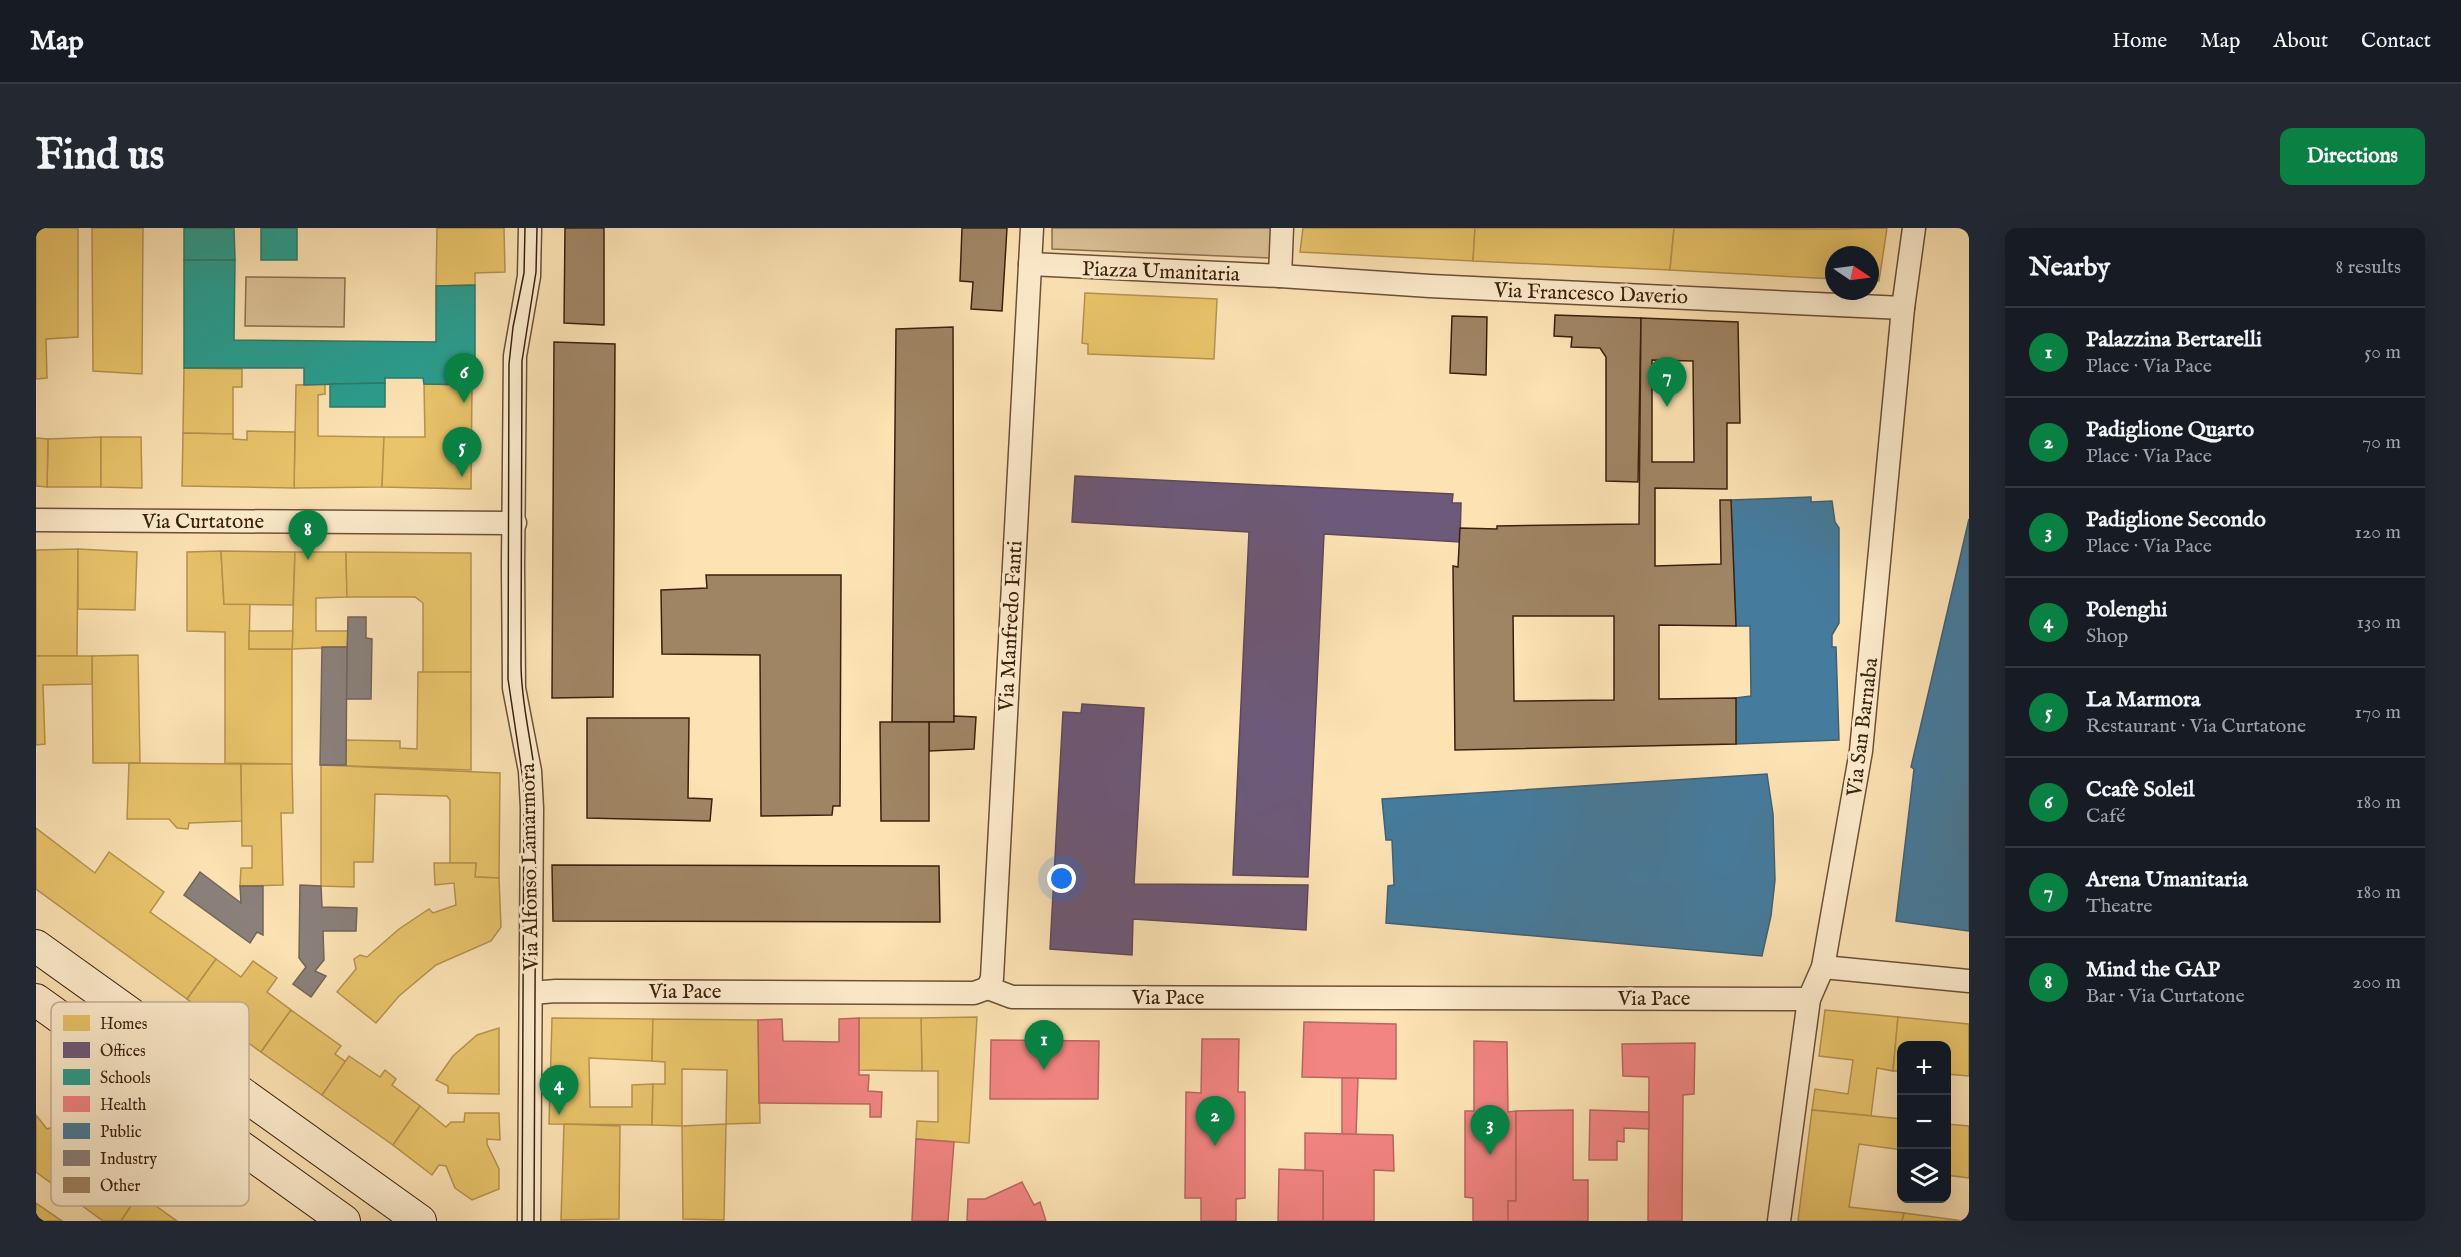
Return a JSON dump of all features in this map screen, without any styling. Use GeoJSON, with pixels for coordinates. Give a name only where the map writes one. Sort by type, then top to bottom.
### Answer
{"type":"FeatureCollection","features":[{"type":"Feature","properties":{"kind":"main road"},"geometry":{"type":"LineString","coordinates":[[36,946],[114,1002]]}},
{"type":"Feature","properties":{"kind":"main road"},"geometry":{"type":"LineString","coordinates":[[36,1000],[51,1011]]}},
{"type":"Feature","properties":{"kind":"main road"},"geometry":{"type":"LineString","coordinates":[[249,1099],[420,1221]]}},
{"type":"Feature","properties":{"kind":"main road"},"geometry":{"type":"LineString","coordinates":[[249,1153],[344,1221]]}},
{"type":"Feature","properties":{"kind":"street","name":"Via Alfonso Lamarmora"},"geometry":{"type":"LineString","coordinates":[[529,1221],[531,798],[530,771],[514,688],[515,356],[530,276],[530,228]]}},
{"type":"Feature","properties":{"kind":"street"},"geometry":{"type":"LineString","coordinates":[[1030,264],[1032,228]]}},
{"type":"Feature","properties":{"kind":"street"},"geometry":{"type":"LineString","coordinates":[[1280,276],[1282,228]]}},
{"type":"Feature","properties":{"kind":"street","name":"Via San Barnaba"},"geometry":{"type":"LineString","coordinates":[[1779,1221],[1809,999],[1823,967],[1862,752],[1903,308],[1914,228]]}},
{"type":"Feature","properties":{"kind":"street","name":"Piazza Umanitaria"},"geometry":{"type":"LineString","coordinates":[[1030,264],[1280,276]]}},
{"type":"Feature","properties":{"kind":"street","name":"Via Manfredo Fanti"},"geometry":{"type":"LineString","coordinates":[[988,988],[992,978],[1030,264]]}},
{"type":"Feature","properties":{"kind":"street","name":"Via Francesco Daverio"},"geometry":{"type":"LineString","coordinates":[[1280,276],[1430,286],[1903,308]]}},
{"type":"Feature","properties":{"kind":"street","name":"Via Curtatone"},"geometry":{"type":"LineString","coordinates":[[36,520],[515,523]]}},
{"type":"Feature","properties":{"kind":"street"},"geometry":{"type":"LineString","coordinates":[[1823,967],[1969,981]]}},
{"type":"Feature","properties":{"kind":"street","name":"Via Pace"},"geometry":{"type":"LineString","coordinates":[[531,993],[535,991],[974,993],[988,988],[1012,997],[1809,999]]}},
{"type":"Feature","properties":{"kind":"shaded area"},"geometry":{"type":"Polygon","coordinates":[[[1052,228],[1271,228],[1270,258],[1052,249],[1052,228]]]}},
{"type":"Feature","properties":{"kind":"shaded area"},"geometry":{"type":"Polygon","coordinates":[[[246,277],[345,278],[344,327],[245,326],[246,277]]]}},
{"type":"Feature","properties":{"kind":"building: Homes"},"geometry":{"type":"Polygon","coordinates":[[[36,228],[78,228],[78,337],[46,339],[47,378],[36,379],[36,228]]]}},
{"type":"Feature","properties":{"kind":"building: Homes"},"geometry":{"type":"Polygon","coordinates":[[[92,228],[143,228],[142,374],[93,371],[92,228]]]}},
{"type":"Feature","properties":{"kind":"building: Homes"},"geometry":{"type":"Polygon","coordinates":[[[437,228],[504,228],[505,272],[475,273],[475,285],[436,286],[437,228]]]}},
{"type":"Feature","properties":{"kind":"building: Homes"},"geometry":{"type":"Polygon","coordinates":[[[1303,228],[1475,228],[1473,261],[1300,252],[1303,228]]]}},
{"type":"Feature","properties":{"kind":"building: Homes"},"geometry":{"type":"Polygon","coordinates":[[[1475,228],[1674,228],[1670,270],[1473,261],[1475,228]]]}},
{"type":"Feature","properties":{"kind":"building: Homes"},"geometry":{"type":"Polygon","coordinates":[[[1674,228],[1887,228],[1879,281],[1879,246],[1825,246],[1825,279],[1670,270],[1674,228]]]}},
{"type":"Feature","properties":{"kind":"building: Homes"},"geometry":{"type":"Polygon","coordinates":[[[1085,293],[1217,299],[1214,359],[1088,354],[1088,344],[1082,343],[1085,293]]]}},
{"type":"Feature","properties":{"kind":"building: Homes"},"geometry":{"type":"Polygon","coordinates":[[[184,368],[242,369],[242,387],[233,387],[233,434],[183,433],[184,368]]]}},
{"type":"Feature","properties":{"kind":"building: Homes"},"geometry":{"type":"Polygon","coordinates":[[[325,384],[325,394],[318,395],[318,436],[384,437],[382,487],[294,488],[296,385],[325,384]]]}},
{"type":"Feature","properties":{"kind":"building: Homes"},"geometry":{"type":"Polygon","coordinates":[[[424,384],[472,385],[471,489],[382,487],[384,437],[425,437],[424,384]]]}},
{"type":"Feature","properties":{"kind":"building: Homes"},"geometry":{"type":"Polygon","coordinates":[[[247,431],[295,432],[294,488],[182,486],[183,433],[233,434],[233,439],[247,440],[247,431]]]}},
{"type":"Feature","properties":{"kind":"building: Homes"},"geometry":{"type":"Polygon","coordinates":[[[101,437],[101,487],[47,487],[48,439],[101,437]]]}},
{"type":"Feature","properties":{"kind":"building: Homes"},"geometry":{"type":"Polygon","coordinates":[[[101,437],[141,437],[142,488],[101,487],[101,437]]]}},
{"type":"Feature","properties":{"kind":"building: Homes"},"geometry":{"type":"Polygon","coordinates":[[[36,438],[48,439],[47,487],[36,486],[36,438]]]}},
{"type":"Feature","properties":{"kind":"building: Homes"},"geometry":{"type":"Polygon","coordinates":[[[78,549],[77,656],[36,656],[36,550],[78,549]]]}},
{"type":"Feature","properties":{"kind":"building: Homes"},"geometry":{"type":"Polygon","coordinates":[[[78,549],[137,552],[135,610],[78,609],[78,549]]]}},
{"type":"Feature","properties":{"kind":"building: Homes"},"geometry":{"type":"Polygon","coordinates":[[[221,551],[224,604],[250,604],[249,649],[292,649],[292,764],[225,763],[225,632],[187,631],[187,552],[221,551]]]}},
{"type":"Feature","properties":{"kind":"building: Homes"},"geometry":{"type":"Polygon","coordinates":[[[221,551],[295,552],[293,605],[224,604],[221,551]]]}},
{"type":"Feature","properties":{"kind":"building: Homes"},"geometry":{"type":"Polygon","coordinates":[[[295,552],[346,552],[347,597],[316,598],[316,631],[348,631],[347,647],[292,649],[295,552]]]}},
{"type":"Feature","properties":{"kind":"building: Homes"},"geometry":{"type":"Polygon","coordinates":[[[346,552],[471,553],[471,672],[423,673],[423,603],[415,597],[347,597],[346,552]]]}},
{"type":"Feature","properties":{"kind":"building: Homes"},"geometry":{"type":"Polygon","coordinates":[[[249,631],[293,631],[292,649],[249,649],[249,631]]]}},
{"type":"Feature","properties":{"kind":"building: Homes"},"geometry":{"type":"Polygon","coordinates":[[[138,655],[140,763],[93,763],[92,656],[138,655]]]}},
{"type":"Feature","properties":{"kind":"building: Homes"},"geometry":{"type":"Polygon","coordinates":[[[36,656],[92,656],[92,684],[43,685],[45,744],[36,745],[36,656]]]}},
{"type":"Feature","properties":{"kind":"building: Homes"},"geometry":{"type":"Polygon","coordinates":[[[418,672],[471,672],[471,770],[321,765],[346,765],[346,740],[400,741],[400,748],[417,749],[418,672]]]}},
{"type":"Feature","properties":{"kind":"building: Homes"},"geometry":{"type":"Polygon","coordinates":[[[129,763],[241,764],[242,821],[189,823],[188,829],[177,828],[169,819],[127,819],[129,763]]]}},
{"type":"Feature","properties":{"kind":"building: Homes"},"geometry":{"type":"Polygon","coordinates":[[[241,764],[292,764],[293,813],[281,813],[283,885],[240,886],[241,868],[252,868],[252,846],[242,846],[241,764]]]}},
{"type":"Feature","properties":{"kind":"building: Homes"},"geometry":{"type":"Polygon","coordinates":[[[321,765],[500,773],[499,878],[475,877],[476,863],[450,863],[450,800],[447,796],[375,794],[373,862],[354,862],[354,887],[321,886],[321,765]]]}},
{"type":"Feature","properties":{"kind":"building: Homes"},"geometry":{"type":"Polygon","coordinates":[[[36,828],[95,873],[109,852],[164,892],[150,912],[216,959],[187,999],[36,889],[36,828]]]}},
{"type":"Feature","properties":{"kind":"building: Homes"},"geometry":{"type":"Polygon","coordinates":[[[434,863],[476,863],[475,877],[499,878],[501,927],[491,941],[436,965],[399,996],[376,1023],[337,992],[356,969],[354,959],[360,955],[367,957],[399,929],[429,909],[433,913],[456,905],[454,883],[435,885],[434,863]]]}},
{"type":"Feature","properties":{"kind":"building: Homes"},"geometry":{"type":"Polygon","coordinates":[[[216,959],[241,977],[253,961],[277,978],[267,992],[291,1010],[261,1052],[249,1043],[249,1002],[191,1002],[187,999],[216,959]]]}},
{"type":"Feature","properties":{"kind":"building: Homes"},"geometry":{"type":"Polygon","coordinates":[[[291,1010],[341,1046],[335,1054],[346,1062],[322,1095],[261,1052],[291,1010]]]}},
{"type":"Feature","properties":{"kind":"building: Homes"},"geometry":{"type":"Polygon","coordinates":[[[1825,1010],[1898,1017],[1893,1071],[1877,1068],[1871,1116],[1812,1110],[1815,1089],[1848,1094],[1853,1060],[1819,1056],[1825,1010]]]}},
{"type":"Feature","properties":{"kind":"building: Homes"},"geometry":{"type":"Polygon","coordinates":[[[977,1017],[969,1143],[916,1139],[917,1121],[938,1122],[938,1071],[922,1071],[921,1018],[977,1017]]]}},
{"type":"Feature","properties":{"kind":"building: Homes"},"geometry":{"type":"Polygon","coordinates":[[[1898,1017],[1969,1024],[1969,1076],[1951,1074],[1951,1041],[1897,1041],[1897,1071],[1893,1071],[1898,1017]]]}},
{"type":"Feature","properties":{"kind":"building: Homes"},"geometry":{"type":"Polygon","coordinates":[[[552,1018],[653,1019],[652,1061],[589,1058],[590,1107],[632,1107],[632,1085],[653,1084],[652,1125],[549,1124],[552,1018]]]}},
{"type":"Feature","properties":{"kind":"building: Homes"},"geometry":{"type":"Polygon","coordinates":[[[859,1018],[921,1018],[922,1071],[859,1070],[859,1018]]]}},
{"type":"Feature","properties":{"kind":"building: Homes"},"geometry":{"type":"Polygon","coordinates":[[[653,1019],[758,1020],[760,1123],[726,1124],[727,1070],[682,1069],[682,1126],[652,1125],[653,1084],[665,1084],[665,1062],[652,1061],[653,1019]]]}},
{"type":"Feature","properties":{"kind":"building: Homes"},"geometry":{"type":"Polygon","coordinates":[[[499,1028],[499,1094],[448,1093],[448,1086],[436,1080],[453,1056],[477,1035],[499,1028]]]}},
{"type":"Feature","properties":{"kind":"building: Homes"},"geometry":{"type":"Polygon","coordinates":[[[349,1056],[380,1077],[385,1070],[396,1079],[392,1085],[420,1106],[393,1145],[322,1095],[349,1056]]]}},
{"type":"Feature","properties":{"kind":"building: Homes"},"geometry":{"type":"Polygon","coordinates":[[[420,1106],[446,1127],[451,1122],[464,1122],[465,1113],[499,1113],[500,1140],[487,1139],[487,1144],[499,1169],[499,1189],[472,1200],[455,1188],[446,1166],[439,1165],[432,1175],[393,1145],[420,1106]]]}},
{"type":"Feature","properties":{"kind":"building: Homes"},"geometry":{"type":"Polygon","coordinates":[[[1812,1110],[1897,1118],[1897,1149],[1859,1144],[1849,1207],[1904,1213],[1902,1221],[1798,1221],[1812,1110]]]}},
{"type":"Feature","properties":{"kind":"building: Homes"},"geometry":{"type":"Polygon","coordinates":[[[36,1115],[47,1129],[51,1128],[51,1183],[36,1172],[36,1115]]]}},
{"type":"Feature","properties":{"kind":"building: Homes"},"geometry":{"type":"Polygon","coordinates":[[[564,1124],[620,1126],[619,1219],[561,1220],[564,1124]]]}},
{"type":"Feature","properties":{"kind":"building: Homes"},"geometry":{"type":"Polygon","coordinates":[[[726,1124],[724,1220],[683,1219],[682,1126],[726,1124]]]}},
{"type":"Feature","properties":{"kind":"building: Homes"},"geometry":{"type":"Polygon","coordinates":[[[1951,1124],[1969,1126],[1969,1178],[1951,1176],[1951,1124]]]}},
{"type":"Feature","properties":{"kind":"building: Homes"},"geometry":{"type":"Polygon","coordinates":[[[36,1203],[62,1221],[36,1221],[36,1203]]]}},
{"type":"Feature","properties":{"kind":"building: Homes"},"geometry":{"type":"Polygon","coordinates":[[[82,1206],[131,1206],[121,1221],[103,1221],[82,1206]]]}},
{"type":"Feature","properties":{"kind":"building: Homes"},"geometry":{"type":"Polygon","coordinates":[[[131,1206],[156,1206],[177,1221],[121,1221],[131,1206]]]}},
{"type":"Feature","properties":{"kind":"building: Homes"},"geometry":{"type":"Polygon","coordinates":[[[1904,1213],[1964,1221],[1902,1221],[1904,1213]]]}},
{"type":"Feature","properties":{"kind":"building: Offices"},"geometry":{"type":"Polygon","coordinates":[[[1075,476],[1453,494],[1452,503],[1461,503],[1460,542],[1324,534],[1308,877],[1233,875],[1249,532],[1072,522],[1075,476]]]}},
{"type":"Feature","properties":{"kind":"building: Offices"},"geometry":{"type":"Polygon","coordinates":[[[1082,704],[1144,708],[1134,884],[1308,885],[1306,930],[1133,919],[1132,955],[1050,949],[1063,712],[1081,713],[1082,704]]]}},
{"type":"Feature","properties":{"kind":"building: Schools"},"geometry":{"type":"Polygon","coordinates":[[[184,228],[234,228],[235,260],[184,260],[184,228]]]}},
{"type":"Feature","properties":{"kind":"building: Schools"},"geometry":{"type":"Polygon","coordinates":[[[261,228],[297,228],[297,260],[261,260],[261,228]]]}},
{"type":"Feature","properties":{"kind":"building: Schools"},"geometry":{"type":"Polygon","coordinates":[[[184,260],[235,260],[234,340],[436,342],[436,286],[475,285],[475,385],[424,384],[423,378],[385,378],[385,383],[304,385],[304,368],[184,368],[184,260]]]}},
{"type":"Feature","properties":{"kind":"building: Schools"},"geometry":{"type":"Polygon","coordinates":[[[385,383],[385,407],[330,407],[330,384],[385,383]]]}},
{"type":"Feature","properties":{"kind":"building: Health"},"geometry":{"type":"Polygon","coordinates":[[[859,1018],[859,1075],[869,1075],[868,1091],[882,1092],[881,1117],[870,1117],[870,1104],[759,1103],[758,1020],[782,1019],[783,1041],[839,1042],[839,1019],[859,1018]]]}},
{"type":"Feature","properties":{"kind":"building: Health"},"geometry":{"type":"Polygon","coordinates":[[[1304,1022],[1396,1024],[1396,1079],[1302,1077],[1304,1022]]]}},
{"type":"Feature","properties":{"kind":"building: Health"},"geometry":{"type":"Polygon","coordinates":[[[1202,1039],[1239,1039],[1238,1092],[1245,1092],[1245,1198],[1236,1199],[1236,1221],[1201,1221],[1201,1198],[1185,1198],[1186,1092],[1201,1093],[1202,1039]]]}},
{"type":"Feature","properties":{"kind":"building: Health"},"geometry":{"type":"Polygon","coordinates":[[[991,1040],[1099,1041],[1098,1099],[990,1099],[991,1040]]]}},
{"type":"Feature","properties":{"kind":"building: Health"},"geometry":{"type":"Polygon","coordinates":[[[1474,1041],[1507,1042],[1508,1112],[1516,1111],[1516,1201],[1508,1201],[1508,1221],[1473,1221],[1473,1198],[1465,1197],[1465,1111],[1474,1111],[1474,1041]]]}},
{"type":"Feature","properties":{"kind":"building: Health"},"geometry":{"type":"Polygon","coordinates":[[[1695,1043],[1694,1094],[1683,1095],[1682,1221],[1648,1221],[1649,1077],[1623,1076],[1622,1044],[1695,1043]]]}},
{"type":"Feature","properties":{"kind":"building: Health"},"geometry":{"type":"Polygon","coordinates":[[[1342,1078],[1358,1078],[1356,1135],[1342,1134],[1342,1078]]]}},
{"type":"Feature","properties":{"kind":"building: Health"},"geometry":{"type":"Polygon","coordinates":[[[1573,1110],[1573,1180],[1588,1180],[1588,1221],[1508,1221],[1508,1201],[1516,1201],[1516,1111],[1573,1110]]]}},
{"type":"Feature","properties":{"kind":"building: Health"},"geometry":{"type":"Polygon","coordinates":[[[1590,1110],[1649,1112],[1649,1129],[1624,1128],[1624,1142],[1617,1141],[1617,1160],[1589,1160],[1590,1110]]]}},
{"type":"Feature","properties":{"kind":"building: Health"},"geometry":{"type":"Polygon","coordinates":[[[1305,1133],[1393,1135],[1394,1171],[1374,1170],[1374,1221],[1323,1221],[1323,1171],[1305,1170],[1305,1133]]]}},
{"type":"Feature","properties":{"kind":"building: Health"},"geometry":{"type":"Polygon","coordinates":[[[916,1139],[954,1142],[948,1221],[912,1221],[916,1139]]]}},
{"type":"Feature","properties":{"kind":"building: Health"},"geometry":{"type":"Polygon","coordinates":[[[1279,1169],[1323,1171],[1323,1221],[1278,1221],[1279,1169]]]}},
{"type":"Feature","properties":{"kind":"building: Health"},"geometry":{"type":"Polygon","coordinates":[[[1022,1182],[1034,1205],[1040,1202],[1046,1221],[967,1221],[968,1199],[985,1199],[1022,1182]]]}},
{"type":"Feature","properties":{"kind":"building: Public"},"geometry":{"type":"Polygon","coordinates":[[[1811,497],[1811,502],[1832,501],[1835,522],[1839,528],[1839,623],[1832,635],[1832,647],[1836,647],[1839,740],[1736,744],[1736,698],[1751,696],[1750,626],[1736,626],[1731,500],[1811,497]]]}},
{"type":"Feature","properties":{"kind":"building: Public"},"geometry":{"type":"Polygon","coordinates":[[[1969,519],[1969,931],[1896,921],[1914,769],[1911,767],[1969,519]]]}},
{"type":"Feature","properties":{"kind":"building: Public"},"geometry":{"type":"Polygon","coordinates":[[[1767,774],[1773,814],[1775,880],[1771,916],[1762,956],[1386,923],[1388,886],[1394,885],[1392,840],[1386,840],[1382,799],[1767,774]]]}},
{"type":"Feature","properties":{"kind":"building: Industry"},"geometry":{"type":"Polygon","coordinates":[[[348,617],[366,617],[366,638],[372,639],[371,699],[346,699],[348,617]]]}},
{"type":"Feature","properties":{"kind":"building: Industry"},"geometry":{"type":"Polygon","coordinates":[[[322,647],[347,647],[346,765],[320,765],[322,647]]]}},
{"type":"Feature","properties":{"kind":"building: Industry"},"geometry":{"type":"Polygon","coordinates":[[[200,872],[241,903],[240,886],[263,886],[263,935],[257,932],[250,943],[184,895],[200,872]]]}},
{"type":"Feature","properties":{"kind":"building: Industry"},"geometry":{"type":"Polygon","coordinates":[[[300,885],[321,886],[322,907],[357,908],[356,931],[323,931],[324,960],[315,971],[326,976],[311,997],[293,984],[306,967],[299,958],[300,885]]]}},
{"type":"Feature","properties":{"kind":"building: Other"},"geometry":{"type":"Polygon","coordinates":[[[565,228],[604,228],[604,325],[564,323],[565,228]]]}},
{"type":"Feature","properties":{"kind":"building: Other"},"geometry":{"type":"Polygon","coordinates":[[[962,228],[1007,228],[1002,311],[971,309],[973,282],[960,281],[962,228]]]}},
{"type":"Feature","properties":{"kind":"building: Other"},"geometry":{"type":"Polygon","coordinates":[[[1555,315],[1641,318],[1638,482],[1606,481],[1606,357],[1600,348],[1571,347],[1572,337],[1554,336],[1555,315]]]}},
{"type":"Feature","properties":{"kind":"building: Other"},"geometry":{"type":"Polygon","coordinates":[[[1452,316],[1487,317],[1486,375],[1450,373],[1452,316]]]}},
{"type":"Feature","properties":{"kind":"building: Other"},"geometry":{"type":"Polygon","coordinates":[[[1641,318],[1738,322],[1740,423],[1727,423],[1727,489],[1655,488],[1655,566],[1721,564],[1720,500],[1731,500],[1736,626],[1659,625],[1659,699],[1736,698],[1736,744],[1455,750],[1453,566],[1458,567],[1460,528],[1497,529],[1497,526],[1639,524],[1641,318]],[[1652,360],[1652,462],[1694,462],[1693,361],[1652,360]],[[1513,616],[1514,701],[1614,700],[1614,616],[1513,616]]]}},
{"type":"Feature","properties":{"kind":"building: Other"},"geometry":{"type":"Polygon","coordinates":[[[953,327],[954,722],[892,722],[896,329],[953,327]]]}},
{"type":"Feature","properties":{"kind":"building: Other"},"geometry":{"type":"Polygon","coordinates":[[[554,342],[615,344],[613,697],[552,698],[554,342]]]}},
{"type":"Feature","properties":{"kind":"building: Other"},"geometry":{"type":"Polygon","coordinates":[[[706,575],[841,575],[840,806],[833,806],[832,815],[761,816],[760,655],[662,654],[661,590],[707,588],[706,575]]]}},
{"type":"Feature","properties":{"kind":"building: Other"},"geometry":{"type":"Polygon","coordinates":[[[954,716],[976,717],[974,749],[929,751],[929,722],[954,722],[954,716]]]}},
{"type":"Feature","properties":{"kind":"building: Other"},"geometry":{"type":"Polygon","coordinates":[[[587,718],[689,718],[688,798],[712,799],[710,821],[587,818],[587,718]]]}},
{"type":"Feature","properties":{"kind":"building: Other"},"geometry":{"type":"Polygon","coordinates":[[[880,722],[929,722],[929,821],[881,821],[880,722]]]}},
{"type":"Feature","properties":{"kind":"building: Other"},"geometry":{"type":"Polygon","coordinates":[[[552,865],[939,866],[940,922],[553,921],[552,865]]]}},
{"type":"Feature","properties":{"kind":"tram line"},"geometry":{"type":"LineString","coordinates":[[522,1221],[524,786],[508,679],[509,364],[513,327],[524,273],[525,228]]}},
{"type":"Feature","properties":{"kind":"tram line"},"geometry":{"type":"LineString","coordinates":[[534,1221],[536,786],[521,664],[522,361],[536,272],[537,228]]}},
{"type":"Feature","properties":{"kind":"place","name":"Ccafè Soleil"},"geometry":{"type":"Point","coordinates":[464,403]}},
{"type":"Feature","properties":{"kind":"place","name":"Arena Umanitaria"},"geometry":{"type":"Point","coordinates":[1667,407]}},
{"type":"Feature","properties":{"kind":"place","name":"La Marmora"},"geometry":{"type":"Point","coordinates":[462,477]}},
{"type":"Feature","properties":{"kind":"place","name":"Mind the GAP"},"geometry":{"type":"Point","coordinates":[308,560]}},
{"type":"Feature","properties":{"kind":"place","name":"Palazzina Bertarelli"},"geometry":{"type":"Point","coordinates":[1044,1070]}},
{"type":"Feature","properties":{"kind":"place","name":"Polenghi"},"geometry":{"type":"Point","coordinates":[559,1115]}},
{"type":"Feature","properties":{"kind":"place","name":"Padiglione Quarto"},"geometry":{"type":"Point","coordinates":[1215,1146]}},
{"type":"Feature","properties":{"kind":"place","name":"Padiglione Secondo"},"geometry":{"type":"Point","coordinates":[1490,1155]}}]}
